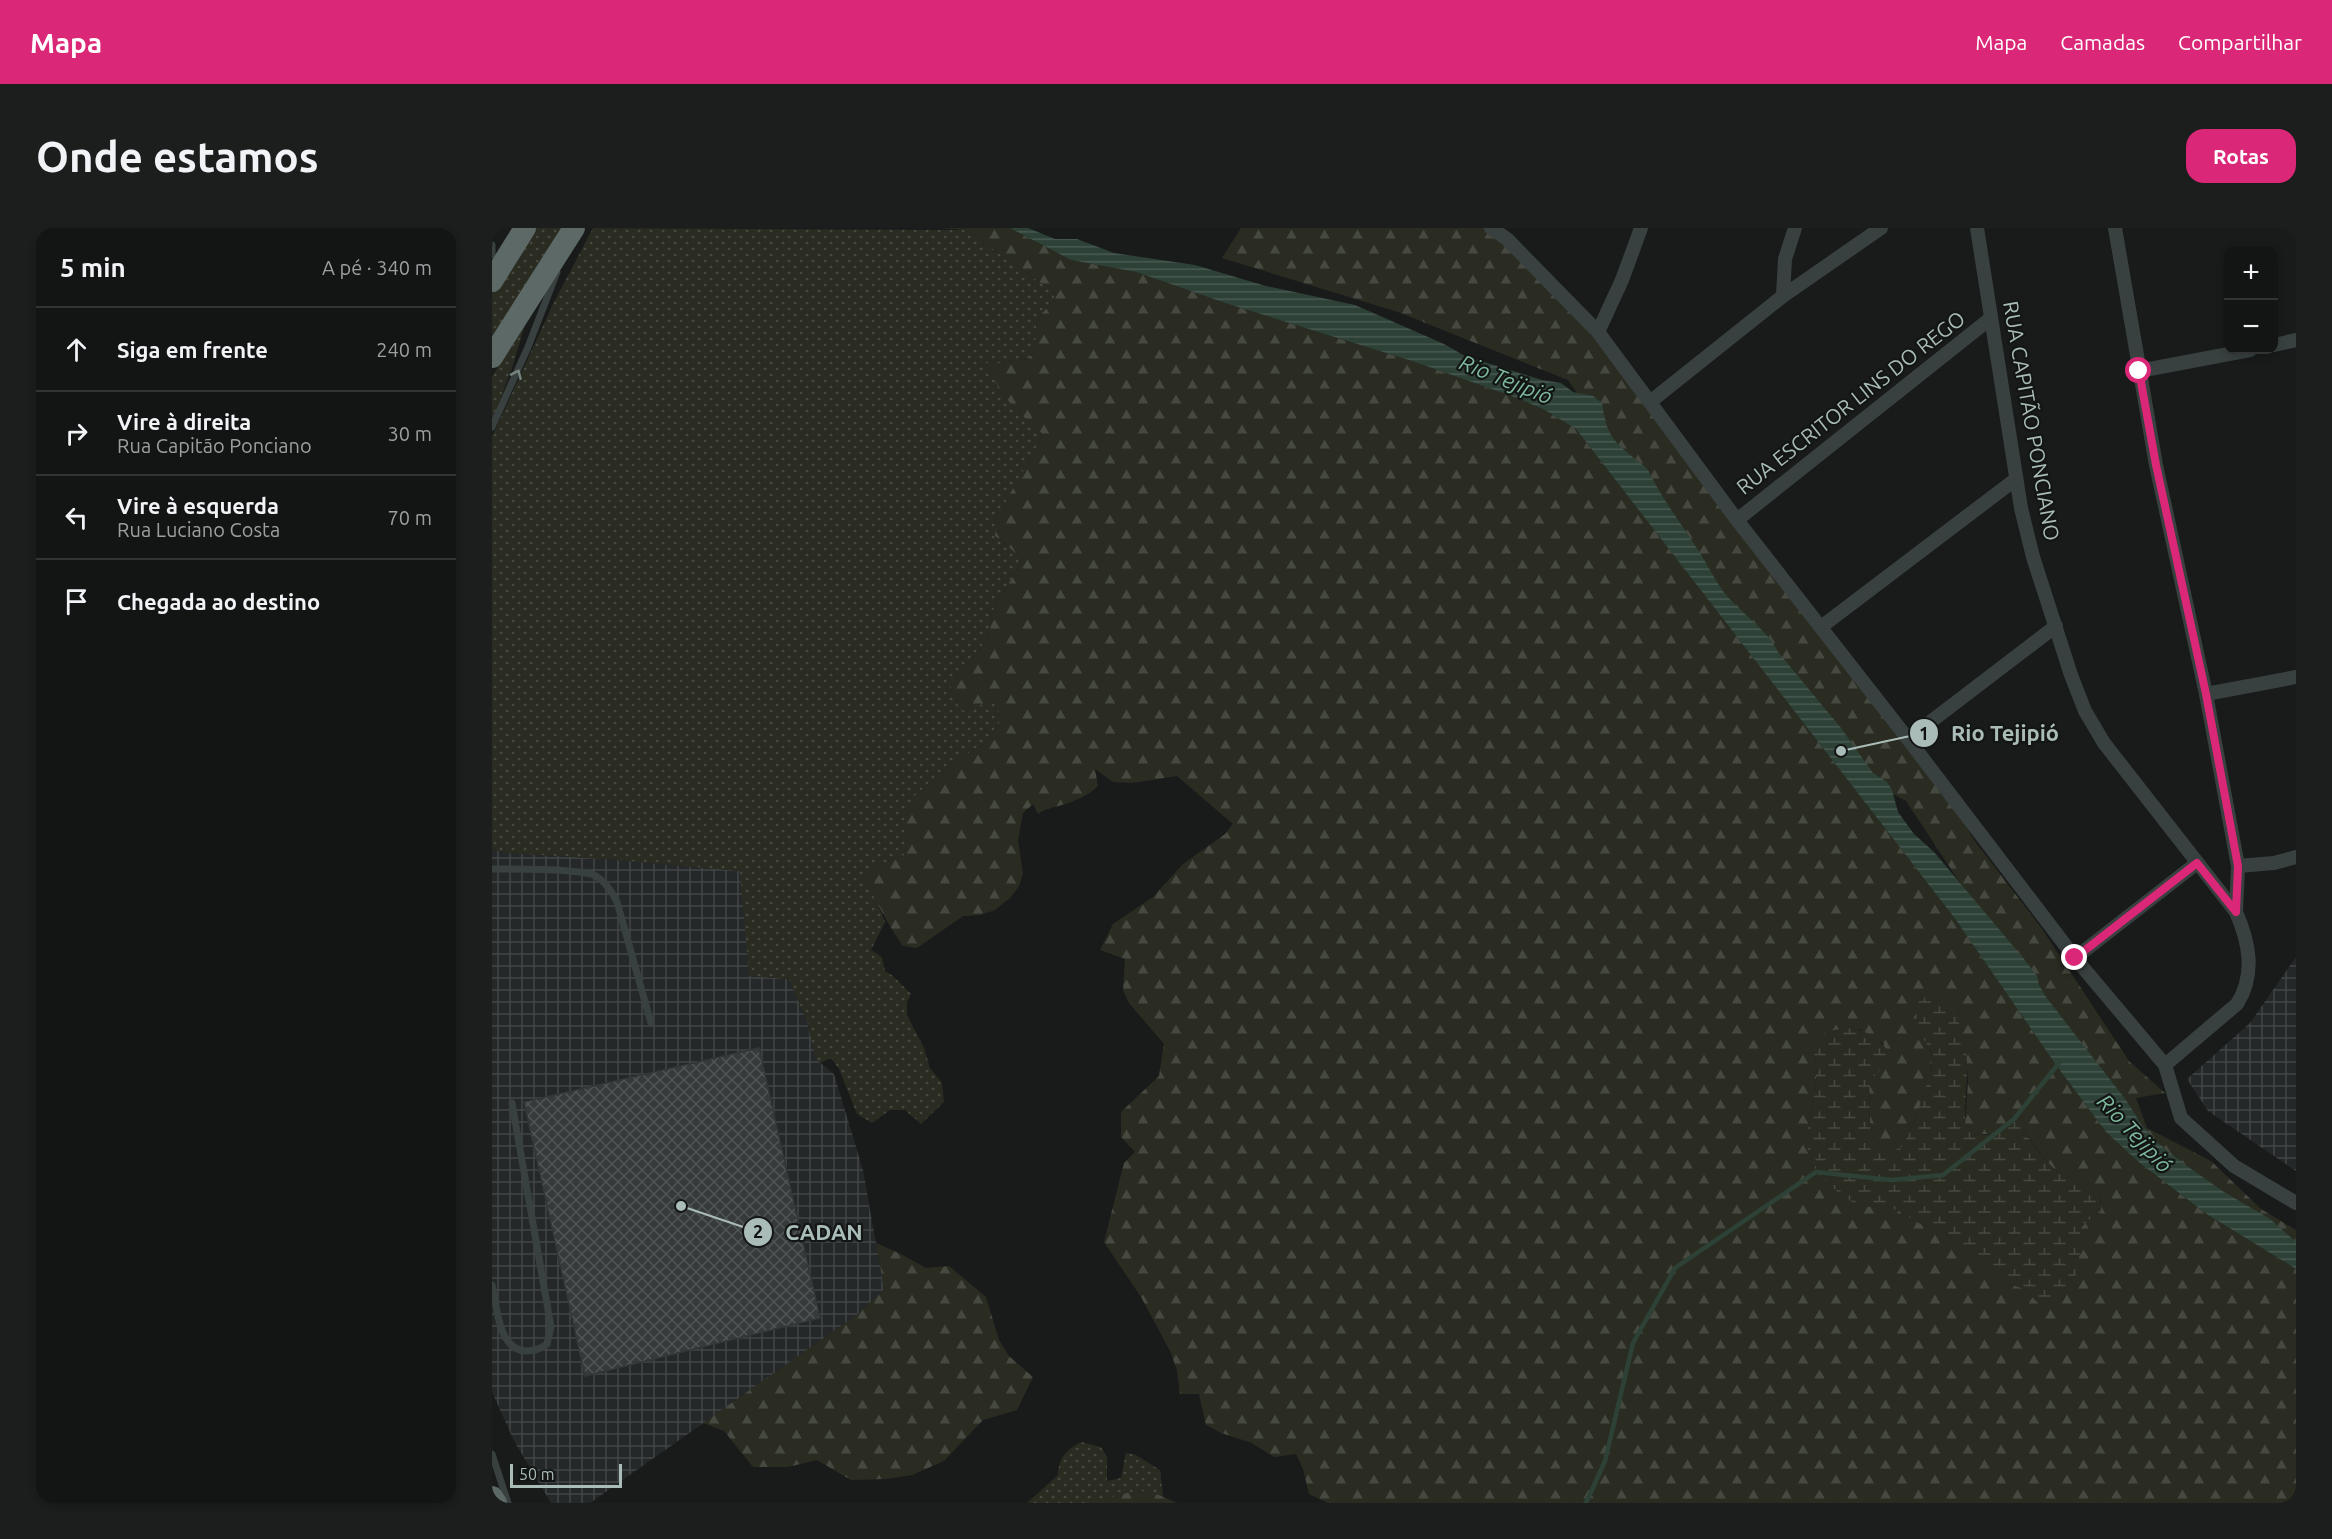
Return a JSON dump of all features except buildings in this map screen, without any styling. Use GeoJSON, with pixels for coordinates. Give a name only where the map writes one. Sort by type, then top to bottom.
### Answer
{"type":"FeatureCollection","features":[{"type":"Feature","properties":{"kind":"highway"},"geometry":{"type":"LineString","coordinates":[[492,281],[525,228]]}},
{"type":"Feature","properties":{"kind":"highway"},"geometry":{"type":"LineString","coordinates":[[492,357],[571,233]]}},
{"type":"Feature","properties":{"kind":"highway"},"geometry":{"type":"LineString","coordinates":[[492,1497],[496,1503]]}},
{"type":"Feature","properties":{"kind":"street"},"geometry":{"type":"LineString","coordinates":[[1491,228],[1507,239],[1598,332],[1737,520],[2075,958],[2165,1065],[2181,1119],[2235,1166],[2296,1203]]}},
{"type":"Feature","properties":{"kind":"street"},"geometry":{"type":"LineString","coordinates":[[1598,332],[1622,280],[1641,228]]}},
{"type":"Feature","properties":{"kind":"street"},"geometry":{"type":"LineString","coordinates":[[1783,296],[1785,259],[1796,228]]}},
{"type":"Feature","properties":{"kind":"street"},"geometry":{"type":"LineString","coordinates":[[1650,402],[1783,296],[1881,228]]}},
{"type":"Feature","properties":{"kind":"street","name":"RUA CAPITÃO PONCIANO"},"geometry":{"type":"LineString","coordinates":[[1977,228],[2016,479],[2033,557],[2082,702],[2104,742],[2236,912],[2248,944],[2249,958],[2244,993],[2237,1004],[2165,1065]]}},
{"type":"Feature","properties":{"kind":"street"},"geometry":{"type":"LineString","coordinates":[[2115,228],[2156,465],[2206,694],[2238,866],[2236,912]]}},
{"type":"Feature","properties":{"kind":"street","name":"RUA ESCRITOR LINS DO REGO"},"geometry":{"type":"LineString","coordinates":[[1737,520],[1990,318]]}},
{"type":"Feature","properties":{"kind":"street"},"geometry":{"type":"LineString","coordinates":[[2278,344],[2296,340]]}},
{"type":"Feature","properties":{"kind":"street"},"geometry":{"type":"LineString","coordinates":[[2139,371],[2229,354]]}},
{"type":"Feature","properties":{"kind":"street"},"geometry":{"type":"LineString","coordinates":[[1821,627],[2016,479]]}},
{"type":"Feature","properties":{"kind":"street"},"geometry":{"type":"LineString","coordinates":[[1908,739],[2056,626]]}},
{"type":"Feature","properties":{"kind":"street"},"geometry":{"type":"LineString","coordinates":[[2206,694],[2296,677]]}},
{"type":"Feature","properties":{"kind":"street"},"geometry":{"type":"LineString","coordinates":[[2238,866],[2274,863],[2296,857]]}},
{"type":"Feature","properties":{"kind":"street"},"geometry":{"type":"LineString","coordinates":[[2075,958],[2197,863]]}},
{"type":"Feature","properties":{"kind":"lane"},"geometry":{"type":"LineString","coordinates":[[492,427],[552,288],[571,233]]}},
{"type":"Feature","properties":{"kind":"lane"},"geometry":{"type":"LineString","coordinates":[[492,245],[492,255]]}},
{"type":"Feature","properties":{"kind":"lane"},"geometry":{"type":"LineString","coordinates":[[492,869],[581,873],[596,876],[606,885],[617,902],[651,1023]]}},
{"type":"Feature","properties":{"kind":"lane"},"geometry":{"type":"LineString","coordinates":[[492,1285],[507,1341],[522,1351],[533,1351],[547,1344],[551,1327],[512,1103]]}},
{"type":"Feature","properties":{"kind":"lane"},"geometry":{"type":"LineString","coordinates":[[492,1454],[508,1503]]}},
{"type":"Feature","properties":{"kind":"shaded area"},"geometry":{"type":"Polygon","coordinates":[[[492,849],[507,853],[741,871],[749,976],[789,979],[808,1024],[816,1059],[834,1074],[863,1170],[884,1289],[858,1314],[590,1503],[551,1503],[514,1441],[492,1392],[492,849]]]}},
{"type":"Feature","properties":{"kind":"shaded area"},"geometry":{"type":"Polygon","coordinates":[[[2296,957],[2296,1171],[2208,1111],[2187,1079],[2250,1023],[2296,957]]]}},
{"type":"Feature","properties":{"kind":"green space"},"geometry":{"type":"Polygon","coordinates":[[[535,228],[567,228],[492,348],[492,293],[535,228]]]}},
{"type":"Feature","properties":{"kind":"green space"},"geometry":{"type":"Polygon","coordinates":[[[593,228],[966,230],[1055,293],[1053,302],[1041,314],[1037,322],[1035,347],[1029,359],[985,363],[1020,414],[1036,425],[1043,435],[995,536],[1023,559],[992,612],[990,632],[977,654],[957,671],[961,711],[994,700],[1002,719],[984,744],[948,765],[931,781],[904,820],[905,855],[888,861],[862,878],[875,897],[885,922],[871,950],[882,957],[885,971],[911,994],[907,1002],[907,1015],[924,1048],[930,1068],[942,1083],[944,1102],[921,1124],[905,1110],[890,1110],[872,1123],[857,1114],[839,1069],[831,1058],[820,1063],[816,1059],[808,1024],[789,979],[749,976],[740,871],[507,853],[492,849],[492,437],[553,304],[593,228]]]}},
{"type":"Feature","properties":{"kind":"green space"},"geometry":{"type":"Polygon","coordinates":[[[940,228],[1010,228],[1071,260],[1136,272],[1225,303],[1412,361],[1517,398],[1545,410],[1576,429],[1956,920],[2056,1065],[2106,1132],[2141,1164],[2208,1215],[2296,1269],[2296,1503],[1328,1503],[1309,1494],[1303,1469],[1296,1454],[1274,1457],[1252,1443],[1221,1433],[1206,1425],[1199,1394],[1180,1394],[1177,1370],[1170,1351],[1141,1297],[1104,1242],[1124,1163],[1135,1152],[1121,1137],[1121,1112],[1159,1076],[1164,1044],[1129,1003],[1123,990],[1125,959],[1100,950],[1113,924],[1153,897],[1183,864],[1225,834],[1233,824],[1177,776],[1132,783],[1113,782],[1095,769],[1098,786],[1086,795],[1038,814],[1033,804],[1023,813],[1018,840],[1023,874],[1019,886],[1011,897],[995,910],[980,915],[963,916],[917,948],[903,946],[862,878],[871,868],[904,855],[904,820],[912,798],[948,765],[984,744],[1002,719],[994,701],[961,711],[950,685],[957,671],[977,654],[990,632],[992,612],[1023,559],[995,536],[997,517],[1043,435],[1009,402],[984,363],[1029,359],[1035,347],[1037,322],[1041,314],[1053,302],[1055,293],[966,230],[940,228]],[[1859,1029],[1814,1051],[1817,1075],[1808,1127],[1816,1160],[1816,1172],[1854,1203],[1871,1207],[1890,1206],[1921,1224],[1941,1230],[2003,1282],[2025,1289],[2041,1306],[2080,1252],[2080,1229],[2087,1221],[2100,1213],[2101,1201],[2098,1192],[2085,1182],[2052,1167],[2023,1130],[1976,1134],[1965,1125],[1968,1081],[1966,1055],[1918,1030],[1930,1050],[1931,1072],[1923,1099],[1902,1147],[1890,1152],[1873,1139],[1870,1122],[1869,1083],[1884,1044],[1859,1029]]]}},
{"type":"Feature","properties":{"kind":"green space"},"geometry":{"type":"Polygon","coordinates":[[[1241,228],[1484,228],[1532,264],[1777,560],[1904,740],[1953,804],[1974,840],[2042,929],[2129,1061],[2165,1093],[2136,1098],[2147,1128],[2211,1161],[2261,1209],[2296,1230],[2296,1258],[2195,1191],[2044,1010],[1906,801],[1870,781],[1703,573],[1568,380],[1398,312],[1222,258],[1241,228]]]}},
{"type":"Feature","properties":{"kind":"green space"},"geometry":{"type":"Polygon","coordinates":[[[527,318],[512,368],[492,421],[492,377],[527,318]]]}},
{"type":"Feature","properties":{"kind":"green space"},"geometry":{"type":"Polygon","coordinates":[[[1932,993],[1951,1009],[1960,1025],[1964,1039],[1967,1067],[1965,1125],[1985,1135],[2002,1129],[2014,1119],[2052,1167],[2085,1182],[2098,1192],[2101,1201],[2100,1213],[2087,1221],[2080,1229],[2080,1252],[2074,1283],[2041,1306],[2025,1289],[2003,1282],[1941,1230],[1921,1224],[1890,1207],[1871,1207],[1854,1203],[1842,1196],[1816,1172],[1816,1160],[1808,1152],[1808,1127],[1817,1075],[1814,1051],[1817,1038],[1827,1032],[1848,1028],[1868,1033],[1884,1046],[1891,1056],[1869,1083],[1870,1122],[1873,1139],[1890,1152],[1902,1147],[1915,1120],[1932,1068],[1931,1051],[1918,1030],[1915,1004],[1932,993]]]}},
{"type":"Feature","properties":{"kind":"green space"},"geometry":{"type":"Polygon","coordinates":[[[876,1243],[926,1268],[949,1266],[986,1297],[999,1340],[1009,1356],[1033,1377],[1017,1410],[983,1420],[944,1461],[912,1475],[886,1479],[851,1480],[817,1460],[788,1467],[753,1467],[724,1431],[703,1423],[858,1314],[884,1289],[876,1243]]]}},
{"type":"Feature","properties":{"kind":"green space"},"geometry":{"type":"Polygon","coordinates":[[[1081,1442],[1101,1447],[1107,1457],[1107,1481],[1121,1478],[1126,1453],[1136,1455],[1160,1470],[1163,1496],[1143,1491],[1089,1503],[1027,1503],[1058,1475],[1064,1455],[1081,1442]]]}},
{"type":"Feature","properties":{"kind":"green space"},"geometry":{"type":"Polygon","coordinates":[[[1150,1491],[1177,1503],[1088,1503],[1131,1492],[1150,1491]]]}},
{"type":"Feature","properties":{"kind":"water","name":"Rio Tejipió"},"geometry":{"type":"Polygon","coordinates":[[[1010,228],[1028,228],[1055,239],[1077,239],[1114,253],[1195,265],[1266,286],[1355,305],[1444,344],[1465,356],[1542,380],[1561,383],[1573,392],[1593,396],[1602,403],[1607,426],[1613,437],[1622,448],[1648,470],[1723,591],[1768,636],[1778,652],[1841,728],[1873,773],[1887,782],[1892,790],[1898,812],[1914,834],[1934,852],[2024,959],[2037,976],[2046,997],[2126,1100],[2141,1124],[2158,1143],[2184,1164],[2224,1192],[2270,1219],[2296,1242],[2296,1269],[2208,1215],[2141,1164],[2106,1132],[2056,1065],[1956,920],[1576,429],[1545,410],[1517,398],[1412,361],[1225,303],[1136,272],[1071,260],[1010,228]]]}},
{"type":"Feature","properties":{"kind":"waterway"},"geometry":{"type":"LineString","coordinates":[[1586,1503],[1605,1461],[1633,1343],[1675,1268],[1816,1172],[1892,1180],[1943,1175],[2014,1119],[2059,1063]]}},
{"type":"Feature","properties":{"kind":"place","name":"Rio Tejipió"},"geometry":{"type":"Point","coordinates":[1841,751]}},
{"type":"Feature","properties":{"kind":"place","name":"CADAN"},"geometry":{"type":"Point","coordinates":[681,1206]}},
{"type":"Feature","properties":{"kind":"route"},"geometry":{"type":"LineString","coordinates":[[2075,958],[2197,863],[2236,912],[2238,866],[2206,694],[2156,465],[2139,371]]}}]}
